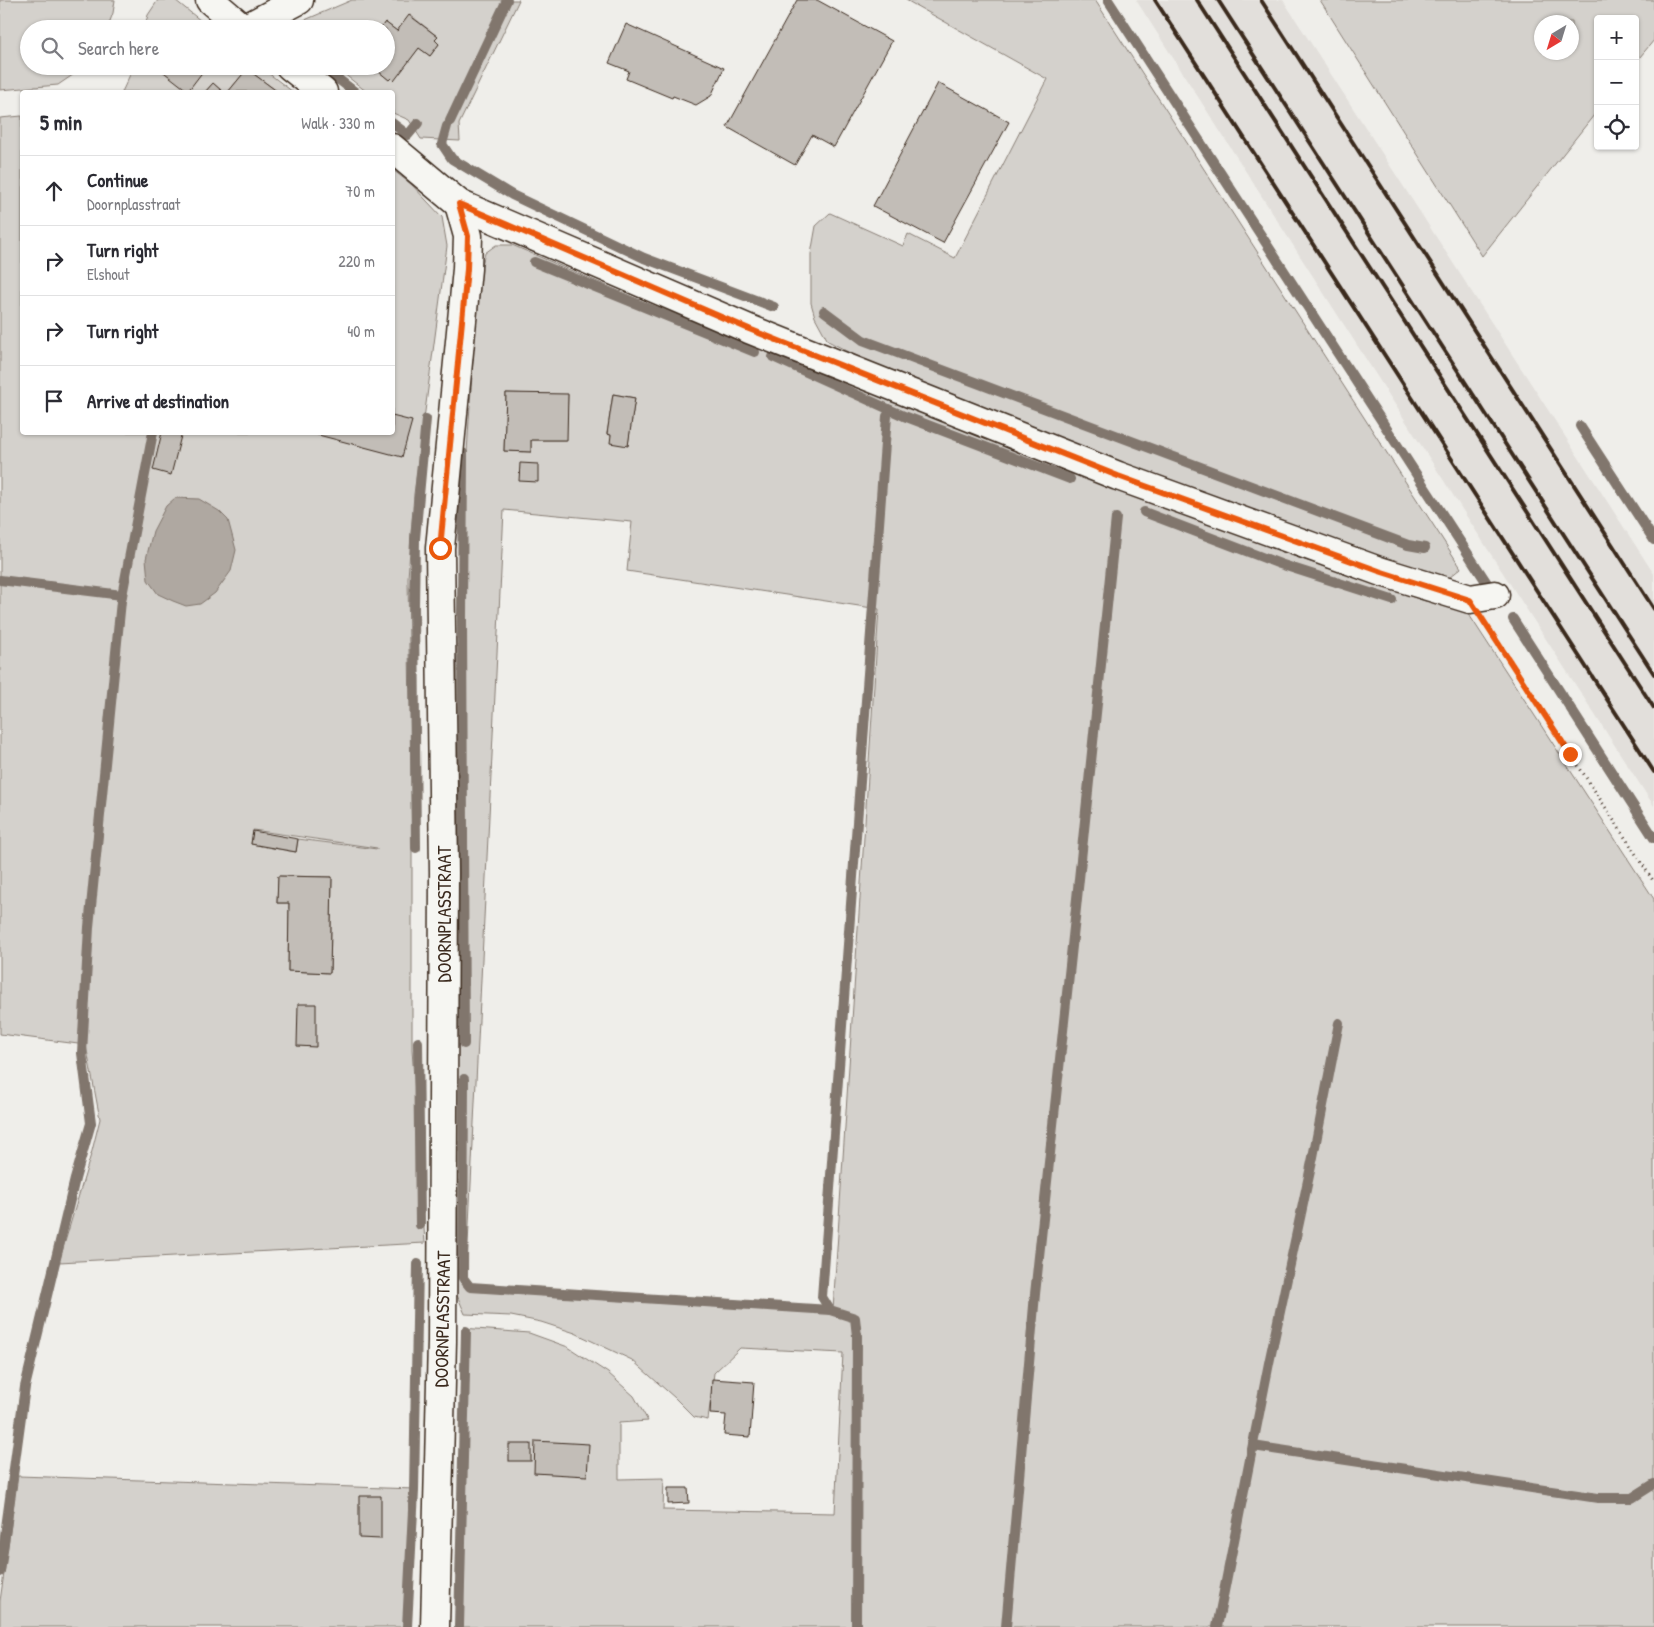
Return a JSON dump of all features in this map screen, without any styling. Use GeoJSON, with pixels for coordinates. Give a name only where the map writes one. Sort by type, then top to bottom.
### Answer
{"type":"FeatureCollection","features":[{"type":"Feature","properties":{"kind":"street"},"geometry":{"type":"LineString","coordinates":[[210,0],[233,20]]}},
{"type":"Feature","properties":{"kind":"street"},"geometry":{"type":"LineString","coordinates":[[261,20],[299,0]]}},
{"type":"Feature","properties":{"kind":"street"},"geometry":{"type":"LineString","coordinates":[[301,75],[320,90]]}},
{"type":"Feature","properties":{"kind":"street"},"geometry":{"type":"LineString","coordinates":[[395,151],[459,204],[749,329],[1118,476],[1379,571],[1483,597]]}},
{"type":"Feature","properties":{"kind":"street","name":"DOORNPLASSTRAAT"},"geometry":{"type":"LineString","coordinates":[[435,1627],[442,1341],[444,932],[440,548],[467,269],[468,236],[459,204]]}},
{"type":"Feature","properties":{"kind":"path"},"geometry":{"type":"LineString","coordinates":[[1483,597],[1654,882]]}},
{"type":"Feature","properties":{"kind":"shaded area"},"geometry":{"type":"Polygon","coordinates":[[[0,0],[115,0],[110,20],[20,20],[20,75],[73,75],[58,85],[0,90],[0,0]]]}},
{"type":"Feature","properties":{"kind":"shaded area"},"geometry":{"type":"Polygon","coordinates":[[[158,0],[175,0],[200,20],[147,20],[158,0]]]}},
{"type":"Feature","properties":{"kind":"shaded area"},"geometry":{"type":"Polygon","coordinates":[[[352,0],[519,0],[459,124],[460,141],[421,139],[409,120],[395,114],[395,90],[364,90],[345,75],[383,75],[389,80],[391,78],[394,80],[419,48],[430,56],[439,44],[435,40],[437,36],[410,15],[397,31],[395,30],[395,20],[305,20],[352,0]]]}},
{"type":"Feature","properties":{"kind":"shaded area"},"geometry":{"type":"Polygon","coordinates":[[[906,0],[1095,0],[1461,568],[1449,578],[1410,569],[1092,453],[880,368],[828,341],[815,317],[811,303],[811,254],[816,226],[830,213],[903,246],[908,234],[955,258],[1047,79],[906,0]]]}},
{"type":"Feature","properties":{"kind":"shaded area"},"geometry":{"type":"Polygon","coordinates":[[[1136,0],[1283,0],[1654,574],[1654,806],[1494,559],[1136,0]]]}},
{"type":"Feature","properties":{"kind":"shaded area"},"geometry":{"type":"Polygon","coordinates":[[[1320,0],[1654,0],[1654,40],[1639,58],[1639,15],[1594,15],[1594,115],[1482,256],[1320,0]]]}},
{"type":"Feature","properties":{"kind":"shaded area"},"geometry":{"type":"Polygon","coordinates":[[[130,75],[242,75],[230,90],[221,90],[213,83],[207,90],[123,90],[130,75]]]}},
{"type":"Feature","properties":{"kind":"shaded area"},"geometry":{"type":"Polygon","coordinates":[[[255,75],[271,75],[290,90],[275,90],[255,75]]]}},
{"type":"Feature","properties":{"kind":"shaded area"},"geometry":{"type":"Polygon","coordinates":[[[20,116],[20,435],[395,435],[395,172],[412,185],[442,217],[447,246],[414,494],[408,578],[412,853],[412,1049],[425,1243],[59,1262],[100,1119],[86,1045],[0,1034],[0,118],[20,116]],[[253,830],[251,844],[296,852],[298,839],[377,848],[253,830]],[[278,876],[277,903],[289,903],[288,971],[330,973],[332,877],[278,876]]]}},
{"type":"Feature","properties":{"kind":"shaded area"},"geometry":{"type":"Polygon","coordinates":[[[496,245],[512,245],[642,301],[1296,557],[1425,601],[1466,610],[1654,899],[1654,1627],[456,1627],[462,1328],[529,1333],[568,1347],[608,1373],[634,1396],[648,1421],[619,1423],[619,1479],[664,1478],[663,1510],[835,1513],[843,1353],[740,1348],[714,1373],[708,1420],[694,1417],[632,1360],[575,1333],[541,1322],[511,1316],[465,1314],[457,1295],[458,860],[467,452],[478,281],[485,253],[496,245]],[[506,393],[504,451],[531,452],[531,440],[566,440],[568,395],[506,393]],[[613,394],[607,434],[628,445],[635,398],[613,394]],[[504,510],[466,1286],[833,1310],[879,609],[627,571],[632,522],[504,510]]]}},
{"type":"Feature","properties":{"kind":"shaded area"},"geometry":{"type":"Polygon","coordinates":[[[175,498],[199,499],[219,511],[228,520],[236,550],[231,571],[215,593],[200,604],[186,606],[173,601],[158,594],[148,580],[146,559],[153,531],[166,506],[175,498]]]}},
{"type":"Feature","properties":{"kind":"shaded area"},"geometry":{"type":"Polygon","coordinates":[[[18,1476],[415,1489],[410,1627],[0,1627],[0,1601],[18,1476]]]}},
{"type":"Feature","properties":{"kind":"building"},"geometry":{"type":"Polygon","coordinates":[[[797,0],[817,0],[892,41],[834,147],[812,135],[795,165],[727,127],[797,0]]]}},
{"type":"Feature","properties":{"kind":"building"},"geometry":{"type":"Polygon","coordinates":[[[409,15],[438,37],[435,40],[439,44],[430,56],[419,48],[394,81],[383,75],[395,75],[395,30],[397,31],[409,15]]]}},
{"type":"Feature","properties":{"kind":"building"},"geometry":{"type":"Polygon","coordinates":[[[626,24],[724,68],[711,96],[696,105],[673,96],[672,98],[626,79],[629,71],[609,63],[626,24]]]}},
{"type":"Feature","properties":{"kind":"building"},"geometry":{"type":"Polygon","coordinates":[[[168,75],[200,75],[189,90],[168,75]]]}},
{"type":"Feature","properties":{"kind":"building"},"geometry":{"type":"Polygon","coordinates":[[[242,75],[255,75],[275,90],[230,90],[242,75]]]}},
{"type":"Feature","properties":{"kind":"building"},"geometry":{"type":"Polygon","coordinates":[[[213,83],[221,90],[207,90],[213,83]]]}},
{"type":"Feature","properties":{"kind":"building"},"geometry":{"type":"Polygon","coordinates":[[[938,83],[1009,122],[943,243],[873,206],[938,83]]]}},
{"type":"Feature","properties":{"kind":"building"},"geometry":{"type":"Polygon","coordinates":[[[506,393],[568,394],[567,440],[531,440],[531,452],[504,451],[506,393]]]}},
{"type":"Feature","properties":{"kind":"building"},"geometry":{"type":"Polygon","coordinates":[[[613,394],[635,398],[628,446],[610,443],[611,435],[607,434],[613,394]]]}},
{"type":"Feature","properties":{"kind":"building"},"geometry":{"type":"Polygon","coordinates":[[[395,417],[412,421],[402,457],[318,435],[395,435],[395,417]]]}},
{"type":"Feature","properties":{"kind":"building"},"geometry":{"type":"Polygon","coordinates":[[[161,435],[181,435],[171,475],[153,470],[161,435]]]}},
{"type":"Feature","properties":{"kind":"building"},"geometry":{"type":"Polygon","coordinates":[[[520,463],[538,464],[538,482],[519,481],[520,463]]]}},
{"type":"Feature","properties":{"kind":"building"},"geometry":{"type":"Polygon","coordinates":[[[253,831],[298,839],[296,852],[251,844],[253,831]]]}},
{"type":"Feature","properties":{"kind":"building"},"geometry":{"type":"Polygon","coordinates":[[[278,876],[332,877],[330,973],[288,971],[289,903],[277,903],[278,876]]]}},
{"type":"Feature","properties":{"kind":"building"},"geometry":{"type":"Polygon","coordinates":[[[298,1004],[316,1004],[316,1047],[297,1046],[298,1004]]]}},
{"type":"Feature","properties":{"kind":"building"},"geometry":{"type":"Polygon","coordinates":[[[712,1379],[754,1382],[750,1437],[724,1435],[726,1415],[710,1414],[712,1379]]]}},
{"type":"Feature","properties":{"kind":"building"},"geometry":{"type":"Polygon","coordinates":[[[535,1441],[589,1444],[587,1476],[534,1473],[535,1441]]]}},
{"type":"Feature","properties":{"kind":"building"},"geometry":{"type":"Polygon","coordinates":[[[509,1444],[531,1444],[531,1461],[509,1461],[509,1444]]]}},
{"type":"Feature","properties":{"kind":"building"},"geometry":{"type":"Polygon","coordinates":[[[668,1488],[688,1488],[689,1503],[668,1504],[668,1488]]]}},
{"type":"Feature","properties":{"kind":"building"},"geometry":{"type":"Polygon","coordinates":[[[359,1496],[381,1496],[381,1539],[359,1538],[359,1496]]]}},
{"type":"Feature","properties":{"kind":"waterway"},"geometry":{"type":"LineString","coordinates":[[450,121],[507,0]]}},
{"type":"Feature","properties":{"kind":"waterway"},"geometry":{"type":"LineString","coordinates":[[1108,0],[1487,583]]}},
{"type":"Feature","properties":{"kind":"waterway"},"geometry":{"type":"LineString","coordinates":[[333,75],[352,90]]}},
{"type":"Feature","properties":{"kind":"waterway"},"geometry":{"type":"LineString","coordinates":[[395,125],[408,135],[418,123]]}},
{"type":"Feature","properties":{"kind":"waterway"},"geometry":{"type":"LineString","coordinates":[[447,126],[442,144],[452,159],[512,195],[644,258],[774,307]]}},
{"type":"Feature","properties":{"kind":"waterway"},"geometry":{"type":"LineString","coordinates":[[534,262],[755,352]]}},
{"type":"Feature","properties":{"kind":"waterway"},"geometry":{"type":"LineString","coordinates":[[824,311],[863,340],[1408,545],[1425,548]]}},
{"type":"Feature","properties":{"kind":"waterway"},"geometry":{"type":"LineString","coordinates":[[773,357],[904,416],[1070,479]]}},
{"type":"Feature","properties":{"kind":"waterway"},"geometry":{"type":"LineString","coordinates":[[856,1627],[857,1336],[855,1318],[830,1310],[822,1297],[887,416]]}},
{"type":"Feature","properties":{"kind":"waterway"},"geometry":{"type":"LineString","coordinates":[[416,848],[415,539],[426,419]]}},
{"type":"Feature","properties":{"kind":"waterway"},"geometry":{"type":"LineString","coordinates":[[1580,426],[1654,540]]}},
{"type":"Feature","properties":{"kind":"waterway"},"geometry":{"type":"LineString","coordinates":[[0,1572],[25,1387],[75,1179],[91,1123],[82,1053],[89,927],[121,601],[152,435]]}},
{"type":"Feature","properties":{"kind":"waterway"},"geometry":{"type":"LineString","coordinates":[[463,453],[464,1044]]}},
{"type":"Feature","properties":{"kind":"waterway"},"geometry":{"type":"LineString","coordinates":[[1144,512],[1280,564],[1392,600]]}},
{"type":"Feature","properties":{"kind":"waterway"},"geometry":{"type":"LineString","coordinates":[[1006,1627],[1035,1294],[1116,518]]}},
{"type":"Feature","properties":{"kind":"waterway"},"geometry":{"type":"LineString","coordinates":[[0,580],[122,595]]}},
{"type":"Feature","properties":{"kind":"waterway"},"geometry":{"type":"LineString","coordinates":[[1513,619],[1654,838]]}},
{"type":"Feature","properties":{"kind":"waterway"},"geometry":{"type":"LineString","coordinates":[[1217,1627],[1339,1023]]}},
{"type":"Feature","properties":{"kind":"waterway"},"geometry":{"type":"LineString","coordinates":[[418,1042],[420,1225]]}},
{"type":"Feature","properties":{"kind":"waterway"},"geometry":{"type":"LineString","coordinates":[[464,1079],[463,1278],[470,1287],[830,1310]]}},
{"type":"Feature","properties":{"kind":"waterway"},"geometry":{"type":"LineString","coordinates":[[407,1627],[414,1491],[418,1264]]}},
{"type":"Feature","properties":{"kind":"waterway"},"geometry":{"type":"LineString","coordinates":[[459,1627],[466,1331]]}},
{"type":"Feature","properties":{"kind":"waterway"},"geometry":{"type":"LineString","coordinates":[[1253,1446],[1598,1498],[1632,1498],[1654,1484]]}},
{"type":"Feature","properties":{"kind":"railway"},"geometry":{"type":"LineString","coordinates":[[1155,0],[1654,772]]}},
{"type":"Feature","properties":{"kind":"railway"},"geometry":{"type":"LineString","coordinates":[[1197,0],[1654,708]]}},
{"type":"Feature","properties":{"kind":"railway"},"geometry":{"type":"LineString","coordinates":[[1218,0],[1654,674]]}},
{"type":"Feature","properties":{"kind":"railway"},"geometry":{"type":"LineString","coordinates":[[1261,0],[1654,609]]}},
{"type":"Feature","properties":{"kind":"route"},"geometry":{"type":"LineString","coordinates":[[440,548],[467,269],[468,236],[459,204],[749,329],[1118,476],[1379,571],[1470,600],[1570,754]]}}]}
